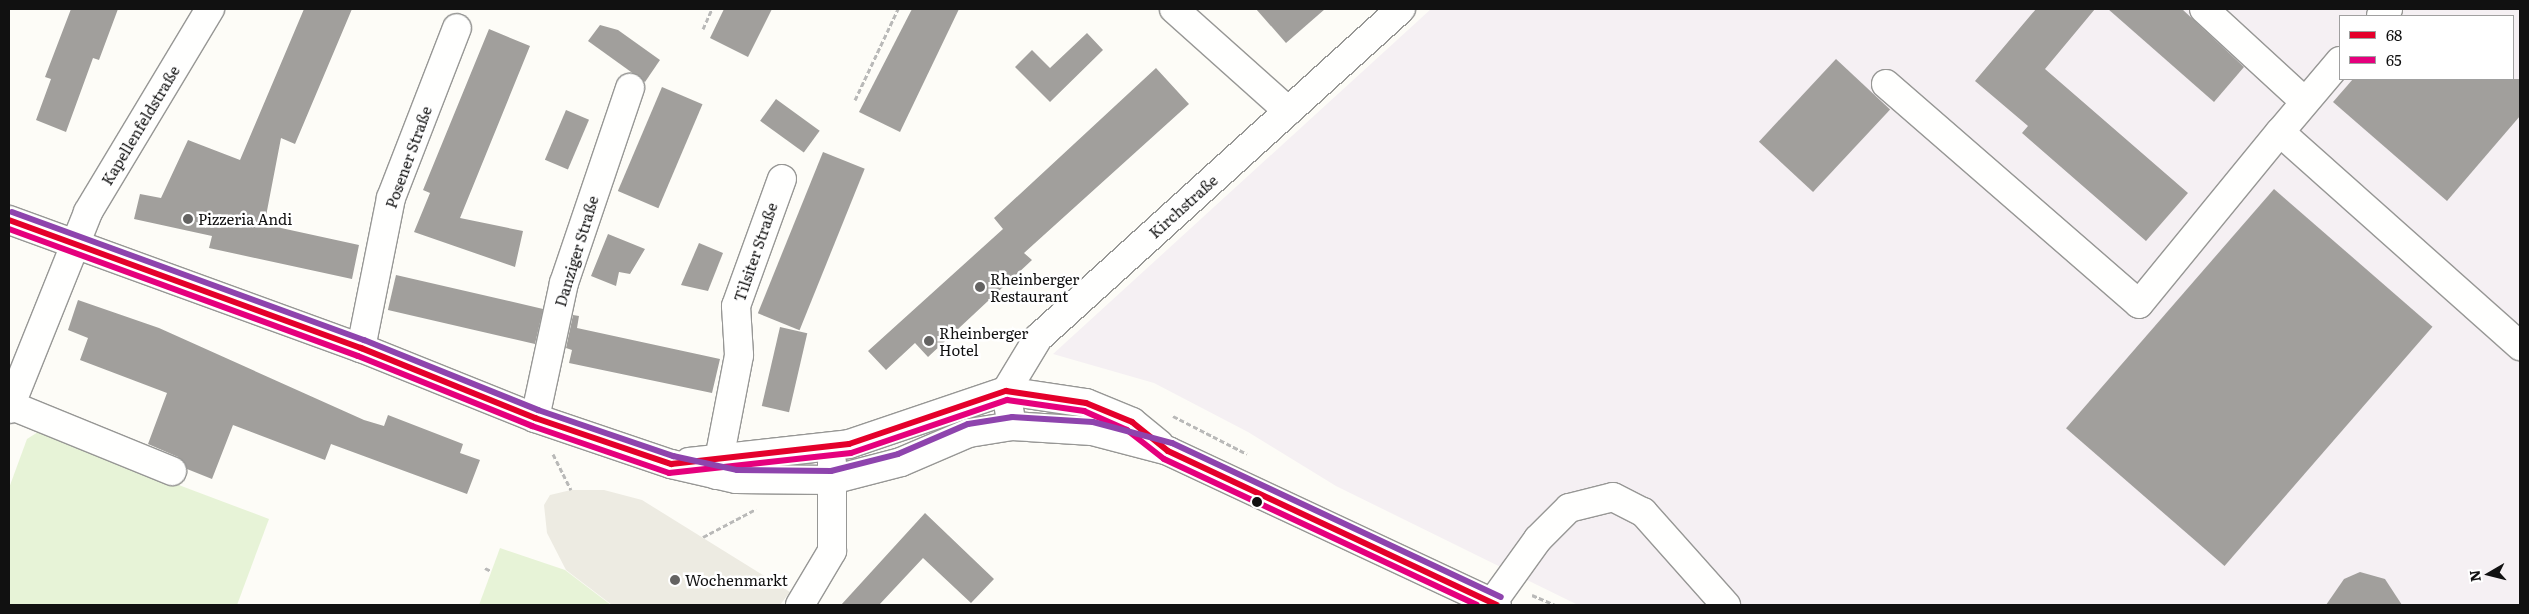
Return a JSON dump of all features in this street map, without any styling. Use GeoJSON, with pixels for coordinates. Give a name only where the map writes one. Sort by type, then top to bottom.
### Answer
{"type":"FeatureCollection","features":[{"type":"Feature","properties":{"kind":"street","name":"Kapellenfeldstraße"},"geometry":{"type":"LineString","coordinates":[[9,407],[88,212],[210,9]]}},
{"type":"Feature","properties":{"kind":"street"},"geometry":{"type":"LineString","coordinates":[[1174,9],[1288,112]]}},
{"type":"Feature","properties":{"kind":"street","name":"Kirchstraße"},"geometry":{"type":"LineString","coordinates":[[1006,392],[1038,338],[1401,9]]}},
{"type":"Feature","properties":{"kind":"street"},"geometry":{"type":"LineString","coordinates":[[2204,9],[2304,101]]}},
{"type":"Feature","properties":{"kind":"street","name":"Posener Straße"},"geometry":{"type":"LineString","coordinates":[[360,348],[391,198],[457,28]]}},
{"type":"Feature","properties":{"kind":"street"},"geometry":{"type":"LineString","coordinates":[[1886,84],[2139,304],[2304,101],[2339,62]]}},
{"type":"Feature","properties":{"kind":"street","name":"Danziger Straße"},"geometry":{"type":"LineString","coordinates":[[535,418],[564,283],[630,88]]}},
{"type":"Feature","properties":{"kind":"street"},"geometry":{"type":"LineString","coordinates":[[2280,132],[2520,346]]}},
{"type":"Feature","properties":{"kind":"street","name":"Tilsiter Straße"},"geometry":{"type":"LineString","coordinates":[[717,467],[738,355],[736,306],[782,178]]}},
{"type":"Feature","properties":{"kind":"street"},"geometry":{"type":"LineString","coordinates":[[9,220],[360,348],[535,418],[671,464],[717,467],[778,482],[832,480],[901,462],[969,433],[1012,426],[1092,431],[1168,451],[1494,604],[1538,539],[1569,508],[1613,497],[1643,512],[1726,605]]}},
{"type":"Feature","properties":{"kind":"street"},"geometry":{"type":"LineString","coordinates":[[717,467],[831,446],[1006,392],[1086,403],[1132,422],[1168,451]]}},
{"type":"Feature","properties":{"kind":"street"},"geometry":{"type":"LineString","coordinates":[[1006,392],[1012,426]]}},
{"type":"Feature","properties":{"kind":"street"},"geometry":{"type":"LineString","coordinates":[[9,407],[172,471]]}},
{"type":"Feature","properties":{"kind":"street"},"geometry":{"type":"LineString","coordinates":[[800,605],[832,551],[831,446]]}},
{"type":"Feature","properties":{"kind":"path"},"geometry":{"type":"LineString","coordinates":[[703,29],[712,9]]}},
{"type":"Feature","properties":{"kind":"path"},"geometry":{"type":"LineString","coordinates":[[855,100],[898,9]]}},
{"type":"Feature","properties":{"kind":"path"},"geometry":{"type":"LineString","coordinates":[[704,537],[760,506],[778,482]]}},
{"type":"Feature","properties":{"kind":"path"},"geometry":{"type":"LineString","coordinates":[[485,568],[491,571]]}},
{"type":"Feature","properties":{"kind":"shaded area"},"geometry":{"type":"Polygon","coordinates":[[[1431,9],[2520,9],[2520,605],[1578,605],[1336,486],[1248,432],[1154,383],[1053,354],[1431,9]]]}},
{"type":"Feature","properties":{"kind":"shaded area"},"geometry":{"type":"Polygon","coordinates":[[[571,490],[604,490],[642,500],[790,592],[780,605],[612,605],[566,570],[547,533],[544,505],[550,495],[571,490]]]}},
{"type":"Feature","properties":{"kind":"green space"},"geometry":{"type":"Polygon","coordinates":[[[38,432],[269,519],[237,605],[9,605],[9,488],[27,439],[38,432]]]}},
{"type":"Feature","properties":{"kind":"green space"},"geometry":{"type":"Polygon","coordinates":[[[500,548],[565,570],[611,605],[479,605],[500,548]]]}},
{"type":"Feature","properties":{"kind":"building"},"geometry":{"type":"Polygon","coordinates":[[[71,9],[118,9],[99,60],[93,58],[66,132],[36,120],[51,79],[45,77],[71,9]]]}},
{"type":"Feature","properties":{"kind":"building"},"geometry":{"type":"Polygon","coordinates":[[[304,9],[352,9],[295,144],[281,138],[266,216],[281,228],[359,245],[352,279],[209,248],[212,236],[134,219],[140,194],[161,198],[188,140],[240,160],[304,9]]]}},
{"type":"Feature","properties":{"kind":"building"},"geometry":{"type":"Polygon","coordinates":[[[724,9],[772,9],[748,57],[710,38],[724,9]]]}},
{"type":"Feature","properties":{"kind":"building"},"geometry":{"type":"Polygon","coordinates":[[[912,9],[959,9],[900,132],[859,112],[912,9]]]}},
{"type":"Feature","properties":{"kind":"building"},"geometry":{"type":"Polygon","coordinates":[[[1256,9],[1325,9],[1286,43],[1256,9]]]}},
{"type":"Feature","properties":{"kind":"building"},"geometry":{"type":"Polygon","coordinates":[[[2036,9],[2095,9],[2045,69],[2188,193],[2146,241],[2022,133],[2028,126],[1975,81],[2036,9]]]}},
{"type":"Feature","properties":{"kind":"building"},"geometry":{"type":"Polygon","coordinates":[[[2108,9],[2182,9],[2244,67],[2214,102],[2108,9]]]}},
{"type":"Feature","properties":{"kind":"building"},"geometry":{"type":"Polygon","coordinates":[[[600,25],[618,30],[660,60],[645,82],[588,41],[600,25]]]}},
{"type":"Feature","properties":{"kind":"building"},"geometry":{"type":"Polygon","coordinates":[[[489,29],[530,46],[460,218],[523,231],[515,267],[414,232],[430,193],[423,190],[489,29]]]}},
{"type":"Feature","properties":{"kind":"building"},"geometry":{"type":"Polygon","coordinates":[[[1087,33],[1103,50],[1050,102],[1015,67],[1032,50],[1050,68],[1087,33]]]}},
{"type":"Feature","properties":{"kind":"building"},"geometry":{"type":"Polygon","coordinates":[[[1836,59],[1890,109],[1813,192],[1759,142],[1836,59]]]}},
{"type":"Feature","properties":{"kind":"building"},"geometry":{"type":"Polygon","coordinates":[[[1156,68],[1189,104],[1024,253],[1032,260],[928,357],[915,343],[886,370],[868,351],[1003,229],[994,218],[1156,68]]]}},
{"type":"Feature","properties":{"kind":"building"},"geometry":{"type":"Polygon","coordinates":[[[2520,79],[2520,116],[2447,201],[2333,102],[2352,80],[2520,79]]]}},
{"type":"Feature","properties":{"kind":"building"},"geometry":{"type":"Polygon","coordinates":[[[662,87],[703,104],[658,208],[618,191],[662,87]]]}},
{"type":"Feature","properties":{"kind":"building"},"geometry":{"type":"Polygon","coordinates":[[[776,99],[820,131],[804,153],[760,121],[776,99]]]}},
{"type":"Feature","properties":{"kind":"building"},"geometry":{"type":"Polygon","coordinates":[[[566,110],[589,120],[568,169],[545,160],[566,110]]]}},
{"type":"Feature","properties":{"kind":"building"},"geometry":{"type":"Polygon","coordinates":[[[823,152],[865,169],[800,330],[758,313],[823,152]]]}},
{"type":"Feature","properties":{"kind":"building"},"geometry":{"type":"Polygon","coordinates":[[[2274,189],[2432,327],[2225,566],[2066,428],[2274,189]]]}},
{"type":"Feature","properties":{"kind":"building"},"geometry":{"type":"Polygon","coordinates":[[[608,234],[645,249],[630,274],[619,272],[616,286],[591,276],[608,234]]]}},
{"type":"Feature","properties":{"kind":"building"},"geometry":{"type":"Polygon","coordinates":[[[699,243],[723,253],[708,291],[681,285],[699,243]]]}},
{"type":"Feature","properties":{"kind":"building"},"geometry":{"type":"Polygon","coordinates":[[[396,275],[543,309],[535,344],[388,310],[396,275]]]}},
{"type":"Feature","properties":{"kind":"building"},"geometry":{"type":"Polygon","coordinates":[[[78,300],[159,328],[364,420],[384,426],[388,415],[463,444],[460,453],[480,460],[467,494],[331,444],[325,460],[233,425],[212,479],[187,469],[178,457],[148,444],[167,393],[80,360],[88,338],[68,330],[78,300]]]}},
{"type":"Feature","properties":{"kind":"building"},"geometry":{"type":"Polygon","coordinates":[[[573,315],[579,316],[577,328],[720,359],[712,393],[569,363],[572,350],[566,348],[573,315]]]}},
{"type":"Feature","properties":{"kind":"building"},"geometry":{"type":"Polygon","coordinates":[[[780,327],[807,333],[789,412],[762,406],[780,327]]]}},
{"type":"Feature","properties":{"kind":"building"},"geometry":{"type":"Polygon","coordinates":[[[925,513],[994,579],[971,603],[923,558],[879,605],[841,605],[925,513]]]}},
{"type":"Feature","properties":{"kind":"building"},"geometry":{"type":"Polygon","coordinates":[[[2360,572],[2385,579],[2402,605],[2326,605],[2344,579],[2360,572]]]}},
{"type":"Feature","properties":{"kind":"transit line"},"geometry":{"type":"LineString","coordinates":[[12,212],[364,340],[538,410],[673,456],[737,470],[831,471],[898,454],[968,424],[1012,417],[1093,422],[1172,443],[1501,597]]}},
{"type":"Feature","properties":{"kind":"transit line","name":"68"},"geometry":{"type":"LineString","coordinates":[[9,220],[361,348],[535,418],[671,464],[849,444],[1006,391],[1086,403],[1132,422],[1168,451],[1497,605]]}},
{"type":"Feature","properties":{"kind":"transit line","name":"65"},"geometry":{"type":"LineString","coordinates":[[9,229],[358,356],[532,426],[669,473],[851,453],[1007,400],[1084,411],[1127,430],[1164,459],[1477,605]]}},
{"type":"Feature","properties":{"kind":"place","name":"Pizzeria Andi"},"geometry":{"type":"Point","coordinates":[188,219]}},
{"type":"Feature","properties":{"kind":"place","name":"Rheinberger Restaurant"},"geometry":{"type":"Point","coordinates":[980,287]}},
{"type":"Feature","properties":{"kind":"place","name":"Rheinberger Hotel"},"geometry":{"type":"Point","coordinates":[929,341]}},
{"type":"Feature","properties":{"kind":"place","name":"Wochenmarkt"},"geometry":{"type":"Point","coordinates":[675,580]}}]}
